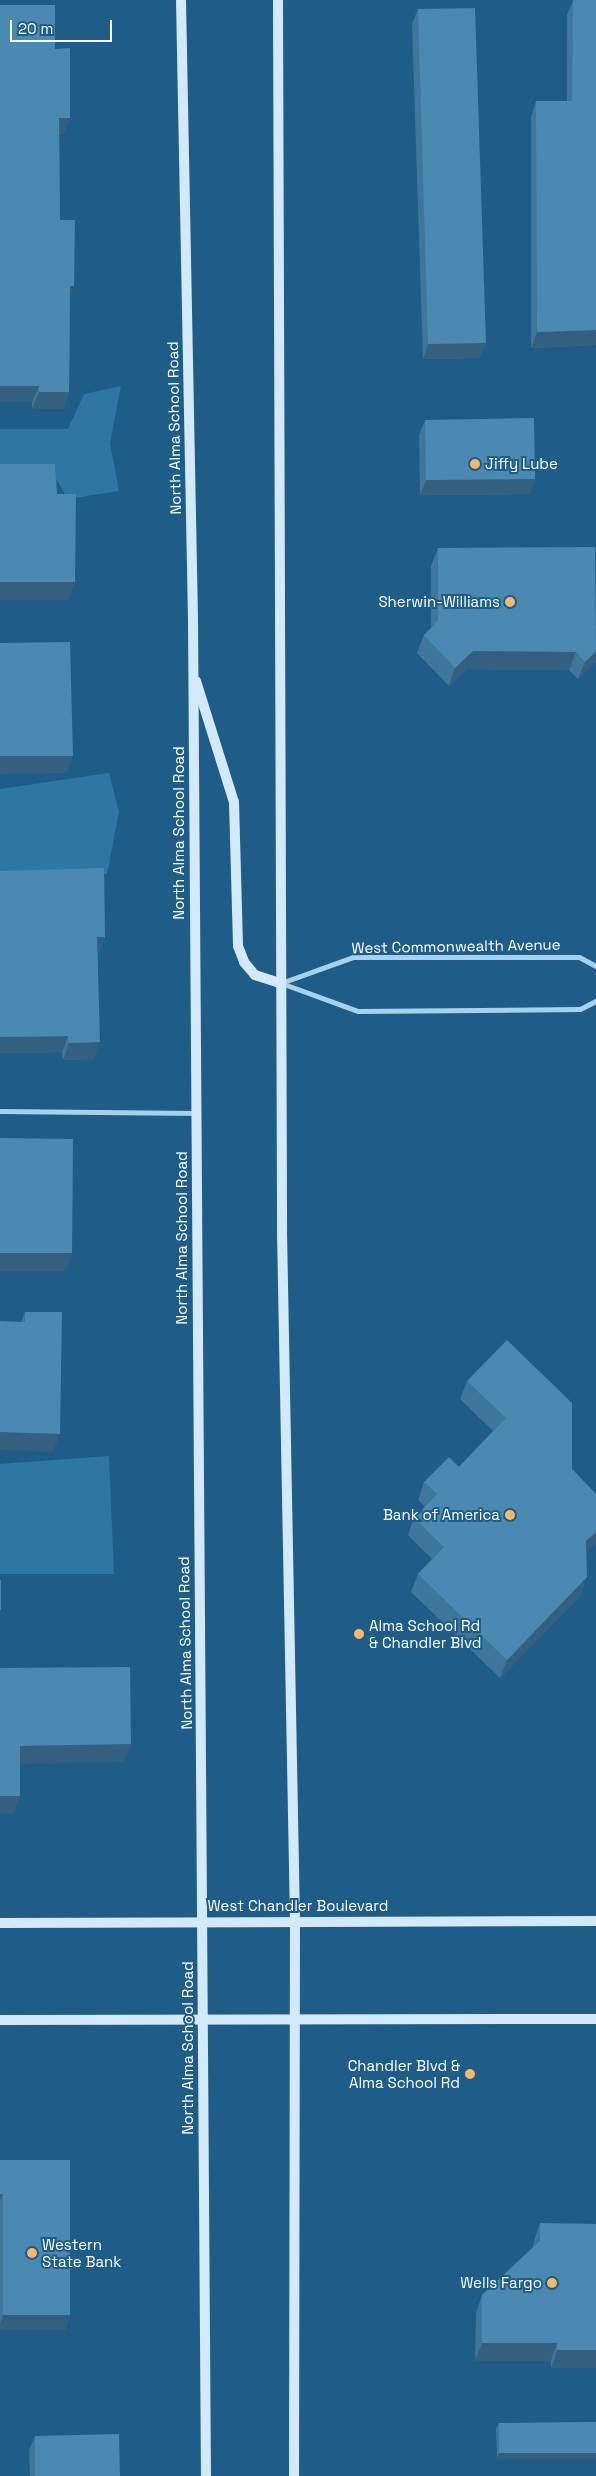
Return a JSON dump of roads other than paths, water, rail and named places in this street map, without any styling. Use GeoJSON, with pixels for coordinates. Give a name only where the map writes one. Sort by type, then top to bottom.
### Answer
{"type":"FeatureCollection","features":[{"type":"Feature","properties":{"kind":"main road","name":"North Alma School Road"},"geometry":{"type":"LineString","coordinates":[[181,0],[193,670],[206,2476]]}},
{"type":"Feature","properties":{"kind":"main road"},"geometry":{"type":"LineString","coordinates":[[278,0],[280,983],[295,1920],[297,2323],[294,2476]]}},
{"type":"Feature","properties":{"kind":"main road"},"geometry":{"type":"LineString","coordinates":[[193,670],[234,802],[238,946],[244,962],[254,976],[280,983]]}},
{"type":"Feature","properties":{"kind":"main road","name":"West Chandler Boulevard"},"geometry":{"type":"LineString","coordinates":[[0,1922],[295,1920],[596,1921]]}},
{"type":"Feature","properties":{"kind":"main road"},"geometry":{"type":"LineString","coordinates":[[0,2020],[294,2018],[596,2019]]}},
{"type":"Feature","properties":{"kind":"street","name":"West Commonwealth Avenue"},"geometry":{"type":"LineString","coordinates":[[280,983],[353,957],[579,957],[596,966]]}},
{"type":"Feature","properties":{"kind":"street"},"geometry":{"type":"LineString","coordinates":[[280,983],[358,1011],[580,1009],[596,1001]]}},
{"type":"Feature","properties":{"kind":"street"},"geometry":{"type":"LineString","coordinates":[[0,1112],[196,1113]]}},
{"type":"Feature","properties":{"kind":"place","name":"Jiffy Lube"},"geometry":{"type":"Point","coordinates":[475,464]}},
{"type":"Feature","properties":{"kind":"place","name":"Sherwin-Williams"},"geometry":{"type":"Point","coordinates":[510,602]}},
{"type":"Feature","properties":{"kind":"place","name":"Bank of America"},"geometry":{"type":"Point","coordinates":[510,1515]}},
{"type":"Feature","properties":{"kind":"place","name":"Alma School Rd & Chandler Blvd"},"geometry":{"type":"Point","coordinates":[359,1634]}},
{"type":"Feature","properties":{"kind":"place","name":"Chandler Blvd & Alma School Rd"},"geometry":{"type":"Point","coordinates":[470,2074]}},
{"type":"Feature","properties":{"kind":"place","name":"Western State Bank"},"geometry":{"type":"Point","coordinates":[32,2253]}},
{"type":"Feature","properties":{"kind":"place","name":"Wells Fargo"},"geometry":{"type":"Point","coordinates":[552,2283]}}]}
